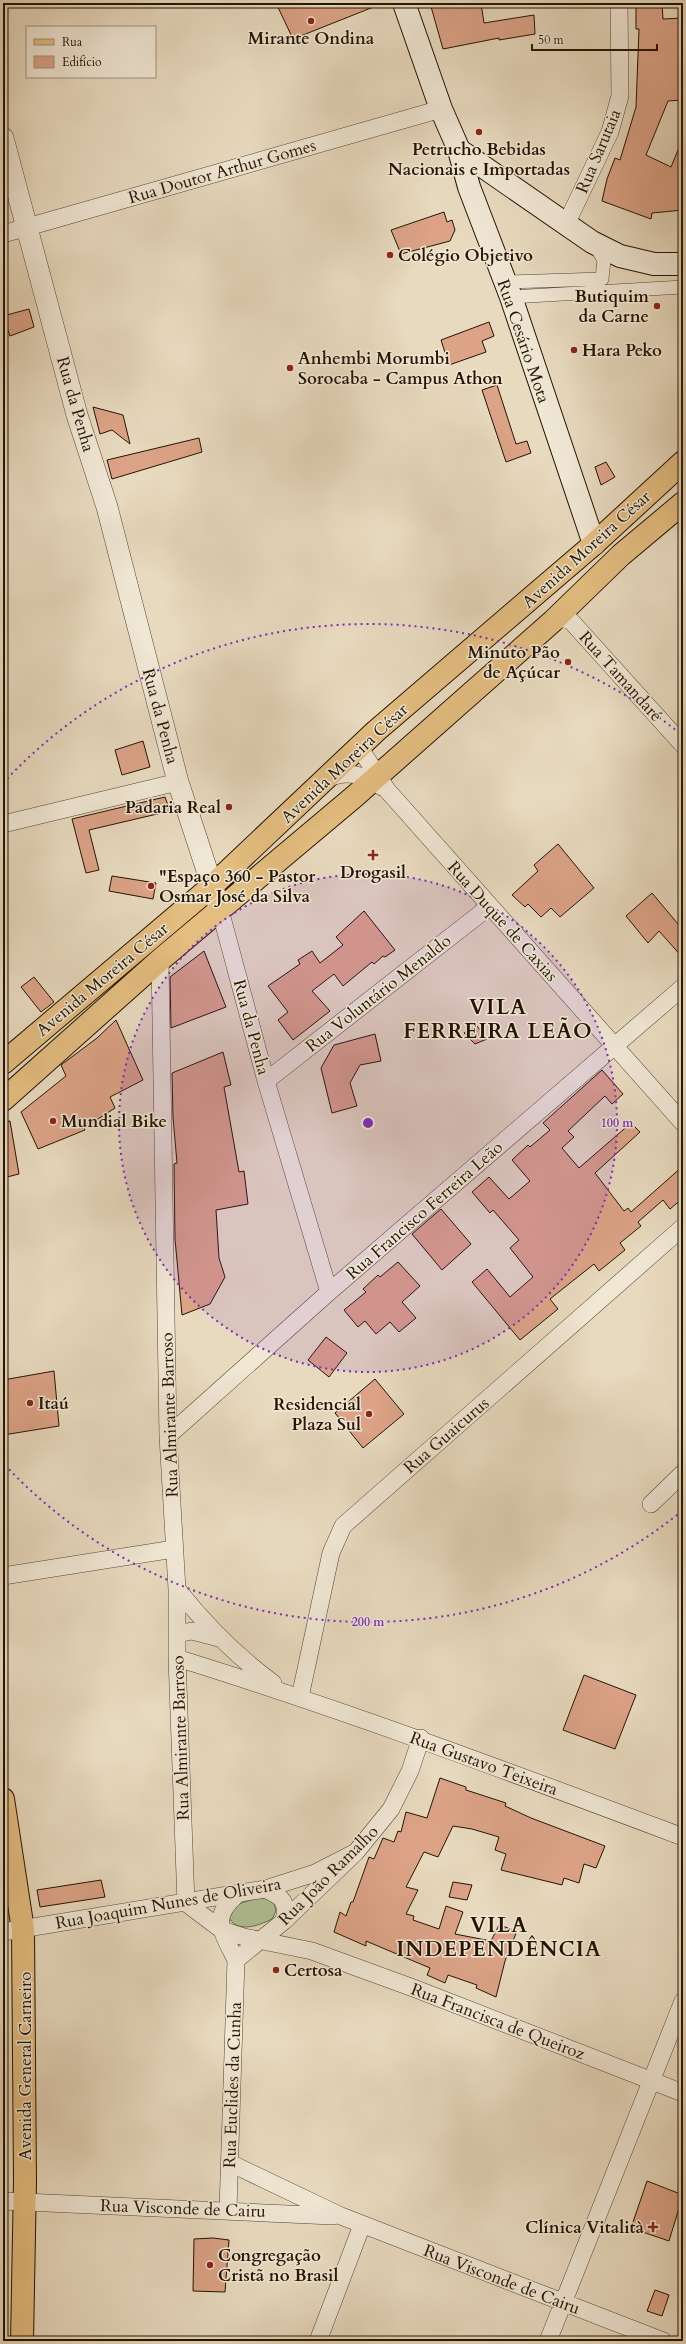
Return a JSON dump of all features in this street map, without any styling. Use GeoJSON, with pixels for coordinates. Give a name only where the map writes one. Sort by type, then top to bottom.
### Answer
{"type":"FeatureCollection","features":[{"type":"Feature","properties":{"kind":"main road","name":"Rua Cesário Mota"},"geometry":{"type":"LineString","coordinates":[[404,3],[441,109],[459,150],[469,187],[508,290],[594,544]]}},
{"type":"Feature","properties":{"kind":"main road"},"geometry":{"type":"LineString","coordinates":[[459,150],[592,242],[620,256],[638,262],[683,264]]}},
{"type":"Feature","properties":{"kind":"main road","name":"Avenida Moreira César"},"geometry":{"type":"LineString","coordinates":[[3,1063],[211,887],[359,747],[594,544],[683,462]]}},
{"type":"Feature","properties":{"kind":"main road","name":"Avenida Moreira César"},"geometry":{"type":"LineString","coordinates":[[3,1100],[160,960],[378,782],[494,670],[553,620],[621,555],[683,503]]}},
{"type":"Feature","properties":{"kind":"main road"},"geometry":{"type":"LineString","coordinates":[[494,670],[531,624],[598,561],[598,555],[594,544]]}},
{"type":"Feature","properties":{"kind":"main road","name":"Avenida General Carneiro"},"geometry":{"type":"LineString","coordinates":[[3,1799],[13,1931],[25,2202],[22,2341]]}},
{"type":"Feature","properties":{"kind":"street","name":"Rua Sarutaia"},"geometry":{"type":"LineString","coordinates":[[560,219],[568,218],[574,207],[610,132],[620,96],[619,3]]}},
{"type":"Feature","properties":{"kind":"street","name":"Rua Doutor Arthur Gomes"},"geometry":{"type":"LineString","coordinates":[[3,234],[441,109]]}},
{"type":"Feature","properties":{"kind":"street","name":"Rua da Penha"},"geometry":{"type":"LineString","coordinates":[[3,138],[77,415],[107,507],[178,782],[211,887],[220,910],[266,1081],[329,1292]]}},
{"type":"Feature","properties":{"kind":"street"},"geometry":{"type":"LineString","coordinates":[[508,290],[602,278],[604,260],[592,242]]}},
{"type":"Feature","properties":{"kind":"street"},"geometry":{"type":"LineString","coordinates":[[508,290],[683,287]]}},
{"type":"Feature","properties":{"kind":"street","name":"Rua Tamandaré"},"geometry":{"type":"LineString","coordinates":[[553,620],[561,618],[571,621],[683,745]]}},
{"type":"Feature","properties":{"kind":"street","name":"Rua Duque de Caxias"},"geometry":{"type":"LineString","coordinates":[[359,747],[378,782],[683,1123]]}},
{"type":"Feature","properties":{"kind":"street"},"geometry":{"type":"LineString","coordinates":[[325,780],[337,774],[351,773],[378,782]]}},
{"type":"Feature","properties":{"kind":"street"},"geometry":{"type":"LineString","coordinates":[[3,824],[178,782]]}},
{"type":"Feature","properties":{"kind":"street","name":"Rua Voluntário Menaldo"},"geometry":{"type":"LineString","coordinates":[[266,1081],[481,913],[488,905]]}},
{"type":"Feature","properties":{"kind":"street","name":"Rua Almirante Barroso"},"geometry":{"type":"LineString","coordinates":[[160,960],[168,1436],[177,1589],[177,1658],[186,1903]]}},
{"type":"Feature","properties":{"kind":"street","name":"Rua Francisco Ferreira Leão"},"geometry":{"type":"LineString","coordinates":[[168,1436],[329,1292],[683,987]]}},
{"type":"Feature","properties":{"kind":"street","name":"Rua Guaicurus"},"geometry":{"type":"LineString","coordinates":[[300,1697],[331,1553],[343,1526],[683,1227]]}},
{"type":"Feature","properties":{"kind":"street"},"geometry":{"type":"LineString","coordinates":[[651,1504],[683,1473]]}},
{"type":"Feature","properties":{"kind":"street"},"geometry":{"type":"LineString","coordinates":[[3,1576],[174,1549]]}},
{"type":"Feature","properties":{"kind":"street","name":"Rua Gustavo Teixeira"},"geometry":{"type":"LineString","coordinates":[[177,1589],[194,1611],[222,1639],[252,1667],[284,1691]]}},
{"type":"Feature","properties":{"kind":"street","name":"Rua Gustavo Teixeira"},"geometry":{"type":"LineString","coordinates":[[177,1634],[192,1631],[222,1639]]}},
{"type":"Feature","properties":{"kind":"street","name":"Rua Gustavo Teixeira"},"geometry":{"type":"LineString","coordinates":[[177,1658],[284,1691],[421,1738],[683,1837]]}},
{"type":"Feature","properties":{"kind":"street","name":"Rua João Ramalho"},"geometry":{"type":"LineString","coordinates":[[259,1940],[284,1921],[356,1852],[391,1809],[410,1771],[421,1738]]}},
{"type":"Feature","properties":{"kind":"street","name":"Rua Joaquim Nunes de Oliveira"},"geometry":{"type":"LineString","coordinates":[[13,1931],[265,1889],[316,1873],[356,1852]]}},
{"type":"Feature","properties":{"kind":"street","name":"Rua Almirante Barroso"},"geometry":{"type":"LineString","coordinates":[[184,1869],[192,1889],[200,1897],[209,1899]]}},
{"type":"Feature","properties":{"kind":"street"},"geometry":{"type":"LineString","coordinates":[[265,1889],[277,1894],[286,1906],[284,1921]]}},
{"type":"Feature","properties":{"kind":"street"},"geometry":{"type":"LineString","coordinates":[[239,1893],[223,1909],[220,1918],[222,1930],[259,1940]]}},
{"type":"Feature","properties":{"kind":"street","name":"Rua Euclides da Cunha"},"geometry":{"type":"LineString","coordinates":[[186,1903],[222,1930],[236,1960],[228,2210]]}},
{"type":"Feature","properties":{"kind":"street","name":"Rua Francisca de Queiroz"},"geometry":{"type":"LineString","coordinates":[[284,1921],[295,1939],[312,1951]]}},
{"type":"Feature","properties":{"kind":"street"},"geometry":{"type":"LineString","coordinates":[[236,1960],[259,1940]]}},
{"type":"Feature","properties":{"kind":"street","name":"Rua Francisca de Queiroz"},"geometry":{"type":"LineString","coordinates":[[259,1940],[312,1951],[683,2093]]}},
{"type":"Feature","properties":{"kind":"street"},"geometry":{"type":"LineString","coordinates":[[548,2341],[683,2001]]}},
{"type":"Feature","properties":{"kind":"street","name":"Rua Visconde de Cairu"},"geometry":{"type":"LineString","coordinates":[[230,2163],[362,2225],[663,2341]]}},
{"type":"Feature","properties":{"kind":"street"},"geometry":{"type":"LineString","coordinates":[[3,2201],[25,2202]]}},
{"type":"Feature","properties":{"kind":"street","name":"Rua Visconde de Cairu"},"geometry":{"type":"LineString","coordinates":[[25,2202],[341,2216]]}},
{"type":"Feature","properties":{"kind":"street"},"geometry":{"type":"LineString","coordinates":[[318,2341],[362,2225]]}},
{"type":"Feature","properties":{"kind":"green space"},"geometry":{"type":"Polygon","coordinates":[[[257,1898],[266,1898],[274,1903],[276,1911],[272,1919],[248,1927],[242,1927],[232,1922],[228,1916],[235,1905],[257,1898]]]}},
{"type":"Feature","properties":{"kind":"building","name":"Mirante Ondina"},"geometry":{"type":"Polygon","coordinates":[[[276,3],[381,3],[381,4],[293,39],[276,3]]]}},
{"type":"Feature","properties":{"kind":"building"},"geometry":{"type":"Polygon","coordinates":[[[430,3],[481,3],[484,23],[534,15],[535,34],[499,40],[499,38],[443,49],[430,3]]]}},
{"type":"Feature","properties":{"kind":"building"},"geometry":{"type":"Polygon","coordinates":[[[636,3],[662,3],[663,19],[683,18],[683,100],[668,101],[646,155],[671,167],[683,138],[683,210],[652,213],[651,219],[602,201],[607,179],[615,158],[620,160],[636,107],[639,29],[636,29],[636,3]]]}},
{"type":"Feature","properties":{"kind":"building"},"geometry":{"type":"Polygon","coordinates":[[[444,212],[447,222],[452,220],[455,230],[450,241],[401,254],[391,230],[444,212]]]}},
{"type":"Feature","properties":{"kind":"building"},"geometry":{"type":"Polygon","coordinates":[[[29,309],[34,327],[10,336],[3,316],[29,309]]]}},
{"type":"Feature","properties":{"kind":"building"},"geometry":{"type":"Polygon","coordinates":[[[489,322],[494,336],[482,341],[486,352],[449,365],[441,340],[489,322]]]}},
{"type":"Feature","properties":{"kind":"building"},"geometry":{"type":"Polygon","coordinates":[[[497,385],[516,444],[527,441],[531,453],[506,462],[482,390],[497,385]]]}},
{"type":"Feature","properties":{"kind":"building"},"geometry":{"type":"Polygon","coordinates":[[[93,407],[123,415],[130,444],[112,430],[100,434],[93,407]]]}},
{"type":"Feature","properties":{"kind":"building"},"geometry":{"type":"Polygon","coordinates":[[[199,438],[202,452],[112,479],[107,460],[199,438]]]}},
{"type":"Feature","properties":{"kind":"building"},"geometry":{"type":"Polygon","coordinates":[[[606,462],[615,477],[601,485],[595,467],[606,462]]]}},
{"type":"Feature","properties":{"kind":"building"},"geometry":{"type":"Polygon","coordinates":[[[143,741],[150,767],[122,775],[115,750],[143,741]]]}},
{"type":"Feature","properties":{"kind":"building"},"geometry":{"type":"Polygon","coordinates":[[[165,797],[170,811],[89,830],[99,870],[86,873],[72,819],[165,797]]]}},
{"type":"Feature","properties":{"kind":"building"},"geometry":{"type":"Polygon","coordinates":[[[558,844],[594,888],[560,917],[551,908],[541,917],[528,904],[525,907],[512,895],[538,871],[534,865],[558,844]]]}},
{"type":"Feature","properties":{"kind":"building","name":"\"Espaço 360 - Pastor Osmar José da Silva"},"geometry":{"type":"Polygon","coordinates":[[[112,876],[156,883],[153,899],[109,891],[112,876]]]}},
{"type":"Feature","properties":{"kind":"building"},"geometry":{"type":"Polygon","coordinates":[[[652,893],[683,930],[683,958],[659,931],[648,943],[626,916],[652,893]]]}},
{"type":"Feature","properties":{"kind":"building"},"geometry":{"type":"Polygon","coordinates":[[[364,911],[395,950],[385,957],[383,956],[374,964],[372,962],[343,986],[334,974],[312,991],[330,1011],[293,1040],[278,1020],[288,1012],[268,986],[300,964],[298,960],[312,951],[320,963],[343,945],[336,937],[364,911]]]}},
{"type":"Feature","properties":{"kind":"building"},"geometry":{"type":"Polygon","coordinates":[[[204,951],[226,1007],[171,1028],[170,977],[204,951]]]}},
{"type":"Feature","properties":{"kind":"building"},"geometry":{"type":"Polygon","coordinates":[[[34,977],[54,1002],[41,1012],[21,987],[34,977]]]}},
{"type":"Feature","properties":{"kind":"building"},"geometry":{"type":"Polygon","coordinates":[[[116,1020],[143,1080],[110,1097],[115,1108],[84,1128],[85,1130],[38,1149],[21,1112],[66,1076],[61,1065],[97,1038],[116,1020]]]}},
{"type":"Feature","properties":{"kind":"building"},"geometry":{"type":"Polygon","coordinates":[[[477,1026],[487,1039],[475,1044],[464,1033],[477,1026]]]}},
{"type":"Feature","properties":{"kind":"building"},"geometry":{"type":"Polygon","coordinates":[[[375,1034],[381,1061],[360,1065],[350,1083],[357,1106],[332,1113],[321,1068],[334,1045],[375,1034]]]}},
{"type":"Feature","properties":{"kind":"building"},"geometry":{"type":"Polygon","coordinates":[[[223,1052],[231,1085],[224,1087],[239,1172],[244,1171],[248,1204],[216,1210],[219,1258],[225,1277],[210,1304],[182,1315],[175,1239],[174,1164],[177,1163],[173,1117],[172,1073],[223,1052]]]}},
{"type":"Feature","properties":{"kind":"building"},"geometry":{"type":"Polygon","coordinates":[[[602,1070],[623,1094],[612,1104],[605,1096],[568,1131],[574,1137],[562,1148],[579,1168],[631,1123],[640,1132],[595,1173],[624,1211],[628,1208],[631,1212],[683,1166],[683,1198],[670,1209],[663,1200],[638,1222],[641,1226],[620,1243],[625,1250],[599,1271],[594,1264],[550,1299],[558,1309],[520,1340],[472,1282],[487,1269],[510,1297],[533,1277],[510,1248],[519,1240],[493,1210],[490,1213],[472,1192],[489,1177],[509,1199],[530,1181],[512,1160],[528,1145],[530,1147],[550,1130],[543,1123],[602,1070]]]}},
{"type":"Feature","properties":{"kind":"building"},"geometry":{"type":"Polygon","coordinates":[[[10,1121],[19,1174],[3,1178],[3,1122],[10,1121]]]}},
{"type":"Feature","properties":{"kind":"building"},"geometry":{"type":"Polygon","coordinates":[[[441,1209],[471,1244],[442,1270],[412,1234],[441,1209]]]}},
{"type":"Feature","properties":{"kind":"building"},"geometry":{"type":"Polygon","coordinates":[[[398,1262],[420,1286],[402,1302],[416,1318],[399,1332],[390,1322],[376,1334],[365,1321],[358,1327],[344,1310],[366,1292],[363,1289],[378,1275],[380,1277],[398,1262]]]}},
{"type":"Feature","properties":{"kind":"building"},"geometry":{"type":"Polygon","coordinates":[[[326,1337],[347,1353],[329,1377],[308,1360],[326,1337]]]}},
{"type":"Feature","properties":{"kind":"building","name":"Itaú"},"geometry":{"type":"Polygon","coordinates":[[[54,1371],[59,1426],[3,1435],[3,1380],[54,1371]]]}},
{"type":"Feature","properties":{"kind":"building","name":"Residencial Plaza Sul"},"geometry":{"type":"Polygon","coordinates":[[[375,1379],[404,1414],[363,1448],[335,1413],[375,1379]]]}},
{"type":"Feature","properties":{"kind":"building"},"geometry":{"type":"Polygon","coordinates":[[[584,1675],[636,1695],[615,1749],[563,1730],[584,1675]]]}},
{"type":"Feature","properties":{"kind":"building"},"geometry":{"type":"Polygon","coordinates":[[[440,1778],[466,1787],[466,1790],[506,1803],[505,1806],[531,1818],[605,1846],[596,1868],[584,1864],[579,1883],[564,1878],[562,1885],[501,1870],[506,1854],[495,1850],[499,1837],[472,1829],[453,1826],[438,1857],[424,1852],[406,1887],[418,1890],[406,1914],[414,1916],[413,1920],[439,1929],[446,1906],[463,1912],[455,1934],[491,1941],[499,1925],[517,1931],[505,1961],[496,1997],[476,1988],[477,1985],[448,1975],[445,1983],[427,1975],[430,1968],[366,1941],[366,1946],[334,1932],[340,1912],[346,1916],[351,1902],[353,1902],[369,1857],[374,1859],[383,1838],[394,1842],[398,1831],[401,1832],[406,1812],[427,1818],[440,1778]]]}},
{"type":"Feature","properties":{"kind":"building"},"geometry":{"type":"Polygon","coordinates":[[[101,1880],[105,1897],[40,1907],[37,1890],[101,1880]]]}},
{"type":"Feature","properties":{"kind":"building"},"geometry":{"type":"Polygon","coordinates":[[[453,1882],[472,1885],[467,1900],[449,1897],[453,1882]]]}},
{"type":"Feature","properties":{"kind":"building"},"geometry":{"type":"Polygon","coordinates":[[[647,2181],[683,2195],[669,2241],[631,2228],[647,2181]]]}},
{"type":"Feature","properties":{"kind":"building","name":"Congregação Cristã no Brasil"},"geometry":{"type":"Polygon","coordinates":[[[213,2238],[229,2240],[225,2292],[193,2291],[194,2239],[213,2238]]]}},
{"type":"Feature","properties":{"kind":"building"},"geometry":{"type":"Polygon","coordinates":[[[655,2290],[669,2295],[662,2316],[647,2311],[655,2290]]]}},
{"type":"Feature","properties":{"kind":"place","name":"Mirante Ondina"},"geometry":{"type":"Point","coordinates":[311,21]}},
{"type":"Feature","properties":{"kind":"place","name":"Petrucho Bebidas Nacionais e Importadas"},"geometry":{"type":"Point","coordinates":[479,132]}},
{"type":"Feature","properties":{"kind":"place","name":"Colégio Objetivo"},"geometry":{"type":"Point","coordinates":[390,255]}},
{"type":"Feature","properties":{"kind":"place","name":"Butiquim da Carne"},"geometry":{"type":"Point","coordinates":[657,306]}},
{"type":"Feature","properties":{"kind":"place","name":"Hara Peko"},"geometry":{"type":"Point","coordinates":[574,350]}},
{"type":"Feature","properties":{"kind":"place","name":"Anhembi Morumbi Sorocaba - Campus Athon"},"geometry":{"type":"Point","coordinates":[290,368]}},
{"type":"Feature","properties":{"kind":"place","name":"Minuto Pão de Açúcar"},"geometry":{"type":"Point","coordinates":[568,662]}},
{"type":"Feature","properties":{"kind":"place","name":"Padaria Real"},"geometry":{"type":"Point","coordinates":[229,807]}},
{"type":"Feature","properties":{"kind":"place","name":"Drogasil"},"geometry":{"type":"Point","coordinates":[373,855]}},
{"type":"Feature","properties":{"kind":"place","name":"\"Espaço 360 - Pastor Osmar José da Silva"},"geometry":{"type":"Point","coordinates":[151,886]}},
{"type":"Feature","properties":{"kind":"place","name":"Mundial Bike"},"geometry":{"type":"Point","coordinates":[53,1121]}},
{"type":"Feature","properties":{"kind":"place","name":"Itaú"},"geometry":{"type":"Point","coordinates":[30,1403]}},
{"type":"Feature","properties":{"kind":"place","name":"Residencial Plaza Sul"},"geometry":{"type":"Point","coordinates":[369,1414]}},
{"type":"Feature","properties":{"kind":"place","name":"Certosa"},"geometry":{"type":"Point","coordinates":[276,1970]}},
{"type":"Feature","properties":{"kind":"place","name":"Clínica Vitalità"},"geometry":{"type":"Point","coordinates":[653,2227]}},
{"type":"Feature","properties":{"kind":"place","name":"Congregação Cristã no Brasil"},"geometry":{"type":"Point","coordinates":[210,2265]}},
{"type":"Feature","properties":{"kind":"district","name":"VILA FERREIRA LEÃO"},"geometry":{"type":"Point","coordinates":[498,1019]}},
{"type":"Feature","properties":{"kind":"district","name":"VILA INDEPENDÊNCIA"},"geometry":{"type":"Point","coordinates":[499,1937]}}]}
